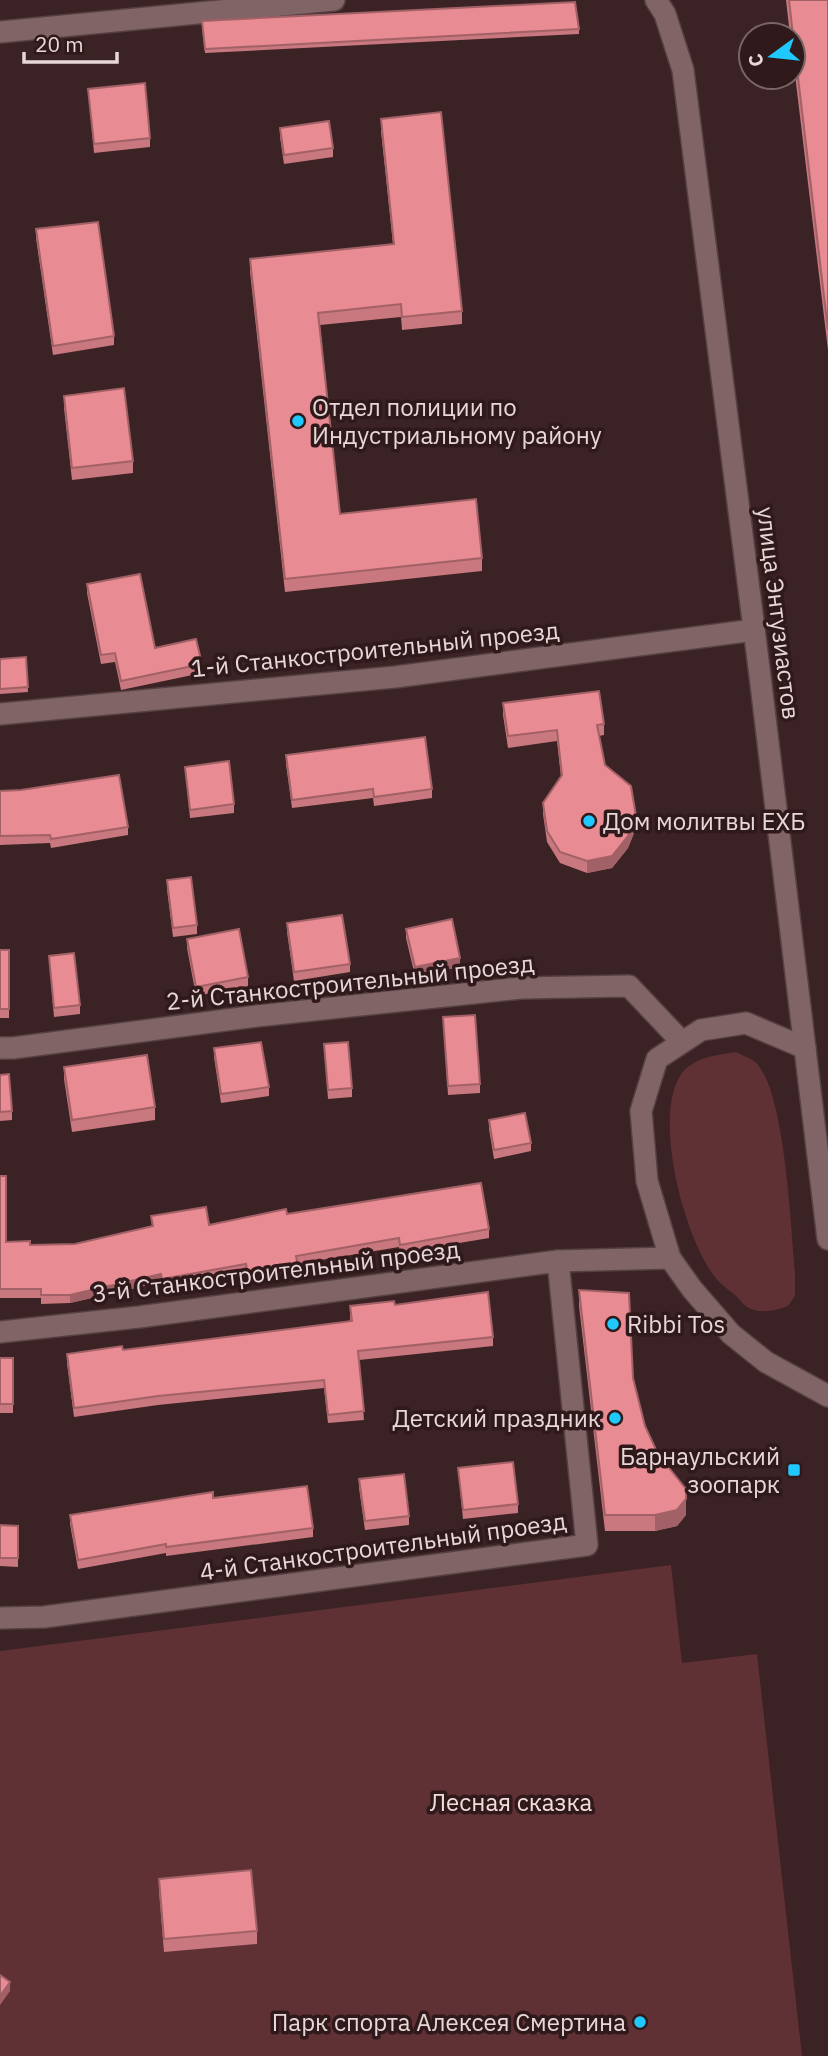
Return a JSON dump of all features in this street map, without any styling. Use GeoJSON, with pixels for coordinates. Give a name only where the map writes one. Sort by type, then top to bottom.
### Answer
{"type":"FeatureCollection","features":[{"type":"Feature","properties":{"kind":"street"},"geometry":{"type":"LineString","coordinates":[[0,32],[334,0]]}},
{"type":"Feature","properties":{"kind":"street","name":"улица Энтузиастов"},"geometry":{"type":"LineString","coordinates":[[656,0],[664,14],[683,70],[828,1239]]}},
{"type":"Feature","properties":{"kind":"street","name":"1-й Станкостроительный проезд"},"geometry":{"type":"LineString","coordinates":[[0,714],[395,677],[754,630]]}},
{"type":"Feature","properties":{"kind":"street","name":"2-й Станкостроительный проезд"},"geometry":{"type":"LineString","coordinates":[[0,1048],[257,1016],[521,988],[629,986],[682,1042]]}},
{"type":"Feature","properties":{"kind":"street"},"geometry":{"type":"LineString","coordinates":[[805,1048],[746,1023],[701,1030],[657,1059],[641,1111],[648,1181],[670,1258],[692,1289],[732,1334],[766,1362],[828,1396]]}},
{"type":"Feature","properties":{"kind":"street"},"geometry":{"type":"LineString","coordinates":[[558,1261],[670,1258]]}},
{"type":"Feature","properties":{"kind":"street","name":"3-й Станкостроительный проезд"},"geometry":{"type":"LineString","coordinates":[[0,1332],[139,1317],[558,1261]]}},
{"type":"Feature","properties":{"kind":"street","name":"4-й Станкостроительный проезд"},"geometry":{"type":"LineString","coordinates":[[0,1618],[44,1617],[587,1545],[558,1261]]}},
{"type":"Feature","properties":{"kind":"green space"},"geometry":{"type":"Polygon","coordinates":[[[736,1052],[755,1062],[765,1076],[780,1128],[785,1161],[795,1296],[788,1306],[770,1311],[747,1307],[717,1280],[704,1259],[683,1207],[671,1146],[673,1092],[682,1073],[700,1060],[736,1052]]]}},
{"type":"Feature","properties":{"kind":"green space","name":"Лесная сказка"},"geometry":{"type":"Polygon","coordinates":[[[671,1565],[682,1663],[757,1654],[802,2056],[0,2056],[0,1651],[671,1565]]]}},
{"type":"Feature","properties":{"kind":"building"},"geometry":{"type":"Polygon","coordinates":[[[789,0],[828,0],[828,330],[800,91],[807,91],[807,21],[791,21],[789,0]]]}},
{"type":"Feature","properties":{"kind":"building"},"geometry":{"type":"Polygon","coordinates":[[[575,2],[579,29],[205,49],[202,21],[575,2]]]}},
{"type":"Feature","properties":{"kind":"building"},"geometry":{"type":"Polygon","coordinates":[[[145,83],[150,138],[94,144],[88,89],[145,83]]]}},
{"type":"Feature","properties":{"kind":"building","name":"Отдел полиции по Индустриальному району"},"geometry":{"type":"Polygon","coordinates":[[[441,112],[462,311],[402,317],[401,304],[318,313],[340,514],[476,499],[482,558],[285,579],[250,259],[394,244],[381,119],[441,112]]]}},
{"type":"Feature","properties":{"kind":"building"},"geometry":{"type":"Polygon","coordinates":[[[329,121],[333,148],[284,155],[280,128],[329,121]]]}},
{"type":"Feature","properties":{"kind":"building"},"geometry":{"type":"Polygon","coordinates":[[[98,222],[114,336],[53,346],[36,229],[98,222]]]}},
{"type":"Feature","properties":{"kind":"building"},"geometry":{"type":"Polygon","coordinates":[[[124,388],[133,461],[72,468],[64,396],[124,388]]]}},
{"type":"Feature","properties":{"kind":"building"},"geometry":{"type":"Polygon","coordinates":[[[140,574],[155,648],[196,639],[202,664],[121,681],[115,653],[101,655],[87,584],[140,574]]]}},
{"type":"Feature","properties":{"kind":"building"},"geometry":{"type":"Polygon","coordinates":[[[26,657],[28,687],[0,689],[0,659],[26,657]]]}},
{"type":"Feature","properties":{"kind":"building"},"geometry":{"type":"Polygon","coordinates":[[[599,691],[604,724],[597,725],[605,765],[631,786],[636,816],[628,836],[612,856],[587,861],[560,852],[547,831],[543,803],[562,775],[557,730],[508,736],[503,703],[599,691]]]}},
{"type":"Feature","properties":{"kind":"building"},"geometry":{"type":"Polygon","coordinates":[[[425,737],[432,789],[374,797],[373,789],[292,800],[286,755],[425,737]]]}},
{"type":"Feature","properties":{"kind":"building"},"geometry":{"type":"Polygon","coordinates":[[[229,761],[234,804],[190,810],[185,767],[229,761]]]}},
{"type":"Feature","properties":{"kind":"building"},"geometry":{"type":"Polygon","coordinates":[[[119,775],[128,827],[51,839],[50,835],[0,836],[0,791],[119,775]]]}},
{"type":"Feature","properties":{"kind":"building"},"geometry":{"type":"Polygon","coordinates":[[[191,877],[197,925],[173,928],[167,880],[191,877]]]}},
{"type":"Feature","properties":{"kind":"building"},"geometry":{"type":"Polygon","coordinates":[[[342,915],[350,964],[294,972],[287,923],[342,915]]]}},
{"type":"Feature","properties":{"kind":"building"},"geometry":{"type":"Polygon","coordinates":[[[452,919],[460,958],[415,967],[406,929],[452,919]]]}},
{"type":"Feature","properties":{"kind":"building"},"geometry":{"type":"Polygon","coordinates":[[[239,929],[248,977],[196,987],[187,939],[239,929]]]}},
{"type":"Feature","properties":{"kind":"building"},"geometry":{"type":"Polygon","coordinates":[[[0,950],[9,950],[9,1009],[0,1009],[0,950]]]}},
{"type":"Feature","properties":{"kind":"building"},"geometry":{"type":"Polygon","coordinates":[[[74,953],[80,1005],[54,1008],[49,956],[74,953]]]}},
{"type":"Feature","properties":{"kind":"building"},"geometry":{"type":"Polygon","coordinates":[[[475,1015],[480,1084],[448,1086],[443,1017],[475,1015]]]}},
{"type":"Feature","properties":{"kind":"building"},"geometry":{"type":"Polygon","coordinates":[[[261,1042],[269,1087],[221,1094],[214,1048],[261,1042]]]}},
{"type":"Feature","properties":{"kind":"building"},"geometry":{"type":"Polygon","coordinates":[[[348,1042],[352,1088],[328,1090],[324,1044],[348,1042]]]}},
{"type":"Feature","properties":{"kind":"building"},"geometry":{"type":"Polygon","coordinates":[[[147,1055],[155,1107],[72,1120],[64,1067],[147,1055]]]}},
{"type":"Feature","properties":{"kind":"building"},"geometry":{"type":"Polygon","coordinates":[[[9,1074],[12,1111],[0,1112],[0,1075],[9,1074]]]}},
{"type":"Feature","properties":{"kind":"building"},"geometry":{"type":"Polygon","coordinates":[[[525,1113],[531,1143],[494,1150],[489,1120],[525,1113]]]}},
{"type":"Feature","properties":{"kind":"building"},"geometry":{"type":"Polygon","coordinates":[[[0,1176],[6,1176],[6,1242],[30,1241],[30,1245],[75,1244],[153,1226],[151,1216],[206,1207],[209,1225],[286,1209],[287,1214],[481,1183],[489,1229],[400,1245],[399,1238],[296,1256],[298,1265],[248,1275],[246,1264],[162,1279],[161,1274],[70,1295],[41,1295],[41,1289],[0,1289],[0,1176]]]}},
{"type":"Feature","properties":{"kind":"building","name":"Детский праздник"},"geometry":{"type":"Polygon","coordinates":[[[579,1290],[629,1293],[633,1378],[645,1426],[658,1454],[686,1489],[686,1499],[677,1510],[655,1515],[605,1515],[579,1290]]]}},
{"type":"Feature","properties":{"kind":"building"},"geometry":{"type":"Polygon","coordinates":[[[488,1292],[493,1337],[358,1351],[364,1411],[328,1415],[324,1380],[158,1396],[74,1408],[67,1354],[122,1346],[123,1350],[352,1321],[350,1306],[394,1301],[395,1305],[488,1292]]]}},
{"type":"Feature","properties":{"kind":"building"},"geometry":{"type":"Polygon","coordinates":[[[0,1358],[13,1358],[13,1404],[0,1404],[0,1358]]]}},
{"type":"Feature","properties":{"kind":"building"},"geometry":{"type":"Polygon","coordinates":[[[513,1462],[518,1504],[463,1510],[458,1468],[513,1462]]]}},
{"type":"Feature","properties":{"kind":"building"},"geometry":{"type":"Polygon","coordinates":[[[404,1474],[409,1516],[365,1521],[359,1479],[404,1474]]]}},
{"type":"Feature","properties":{"kind":"building"},"geometry":{"type":"Polygon","coordinates":[[[307,1486],[313,1528],[166,1547],[166,1544],[78,1560],[70,1515],[213,1492],[213,1498],[307,1486]]]}},
{"type":"Feature","properties":{"kind":"building"},"geometry":{"type":"Polygon","coordinates":[[[0,1525],[18,1526],[18,1558],[0,1558],[0,1525]]]}},
{"type":"Feature","properties":{"kind":"building"},"geometry":{"type":"Polygon","coordinates":[[[251,1870],[257,1931],[164,1939],[159,1879],[251,1870]]]}},
{"type":"Feature","properties":{"kind":"building"},"geometry":{"type":"Polygon","coordinates":[[[0,1975],[10,1982],[0,1996],[0,1975]]]}},
{"type":"Feature","properties":{"kind":"place","name":"Отдел полиции по Индустриальному району"},"geometry":{"type":"Point","coordinates":[298,421]}},
{"type":"Feature","properties":{"kind":"place","name":"Дом молитвы ЕХБ"},"geometry":{"type":"Point","coordinates":[589,821]}},
{"type":"Feature","properties":{"kind":"place","name":"Ribbi Tos"},"geometry":{"type":"Point","coordinates":[613,1324]}},
{"type":"Feature","properties":{"kind":"place","name":"Детский праздник"},"geometry":{"type":"Point","coordinates":[615,1418]}},
{"type":"Feature","properties":{"kind":"place","name":"Барнаульский зоопарк"},"geometry":{"type":"Point","coordinates":[794,1470]}},
{"type":"Feature","properties":{"kind":"place","name":"Парк спорта Алексея Смертина"},"geometry":{"type":"Point","coordinates":[640,2022]}}]}
